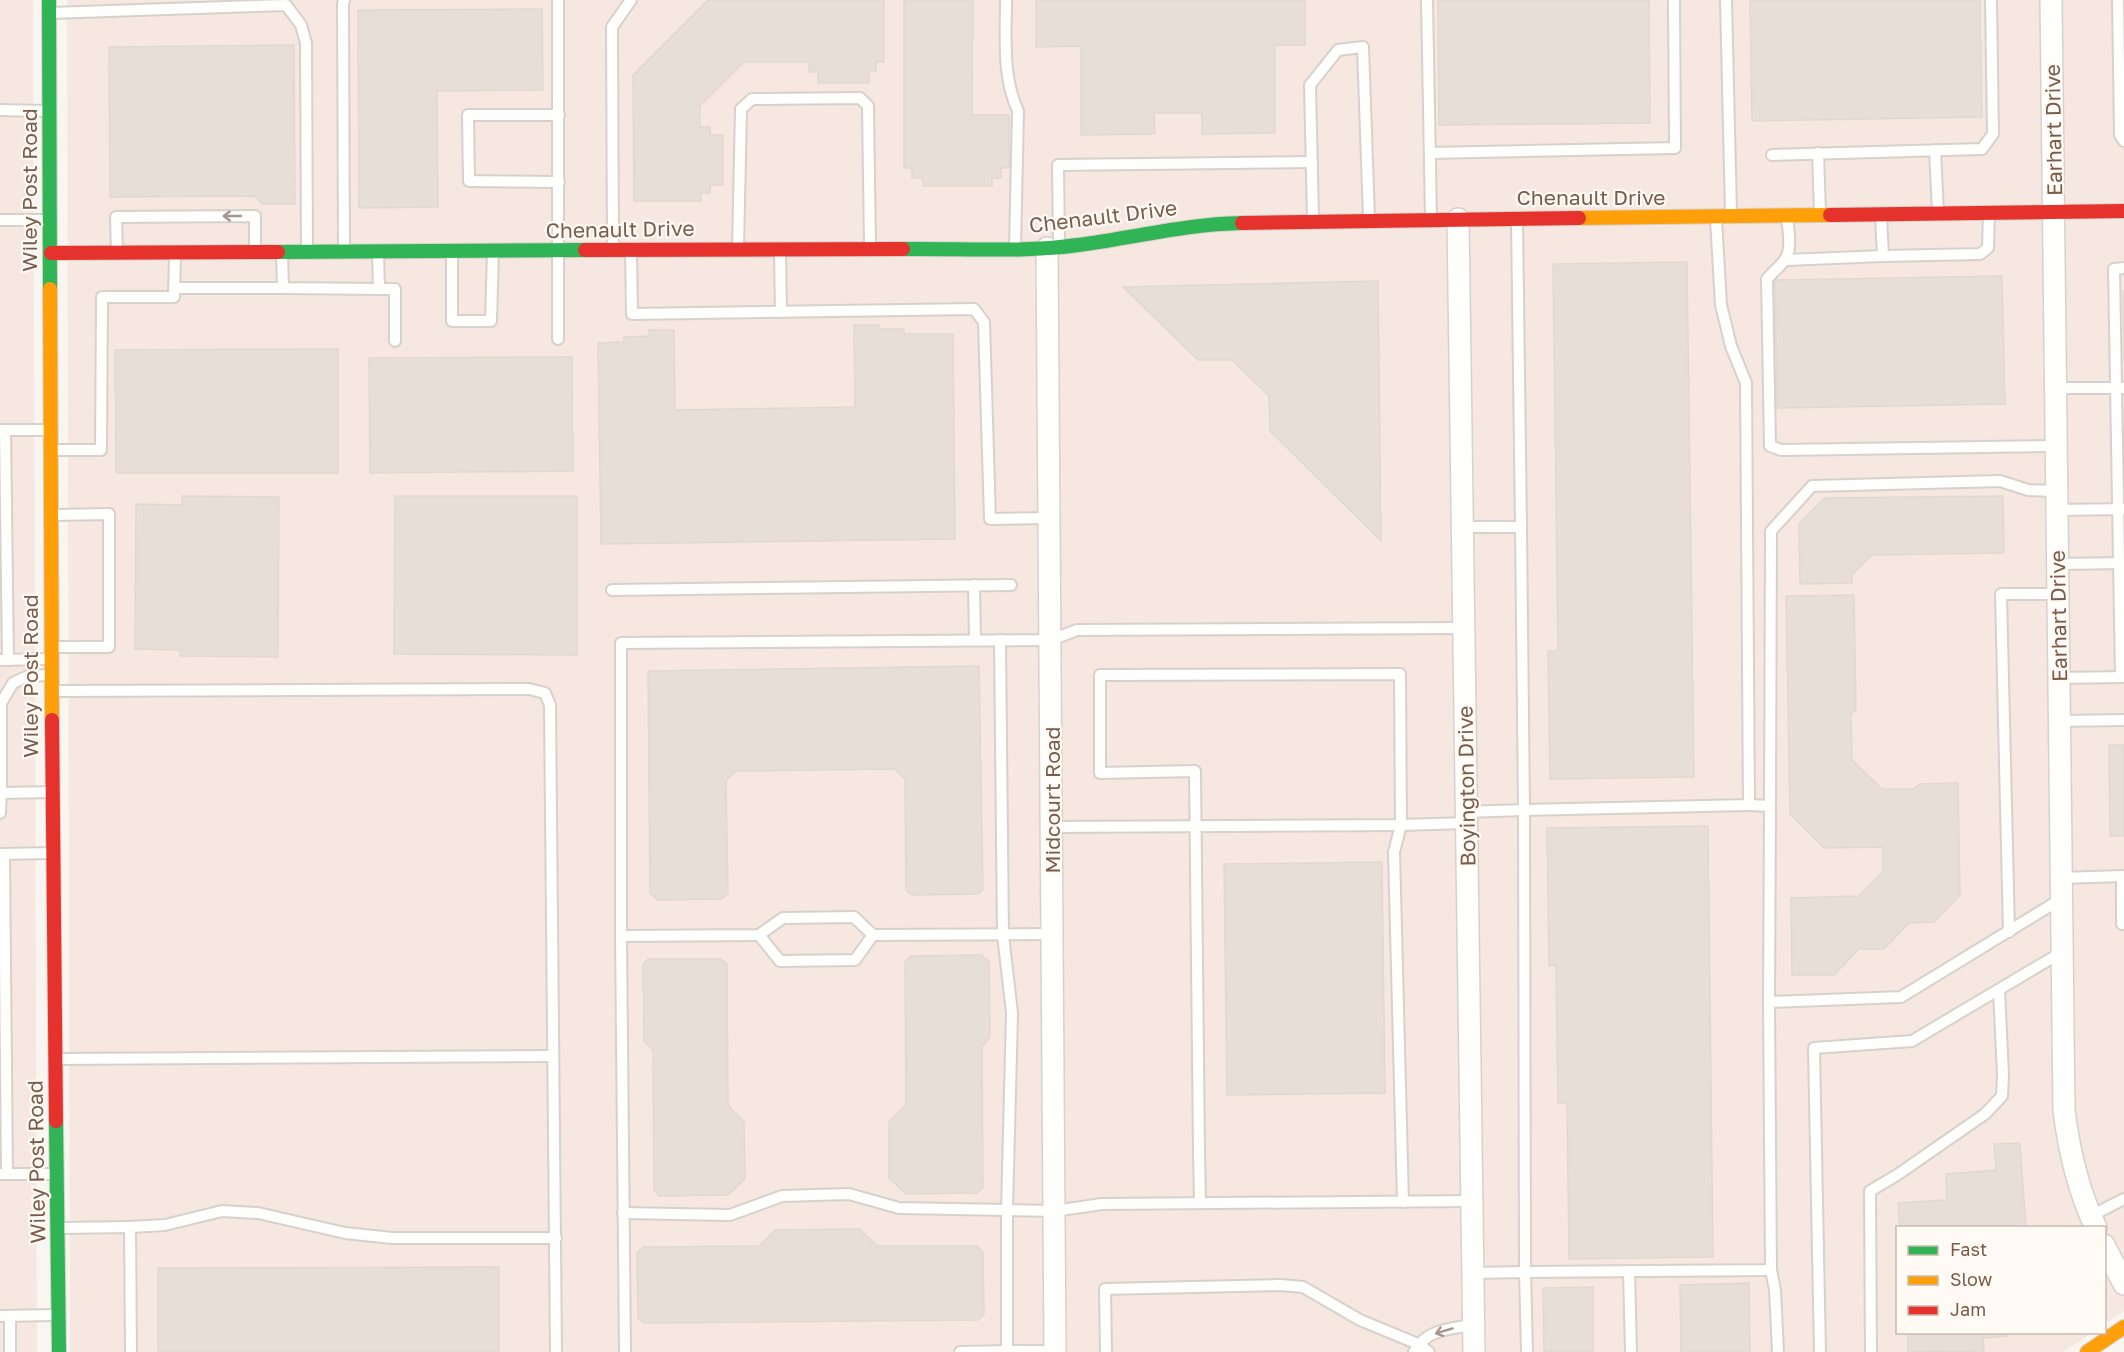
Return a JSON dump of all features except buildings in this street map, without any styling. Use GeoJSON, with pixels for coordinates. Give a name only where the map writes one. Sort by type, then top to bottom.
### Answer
{"type":"FeatureCollection","features":[{"type":"Feature","properties":{"kind":"street","name":"Earhart Drive"},"geometry":{"type":"LineString","coordinates":[[2051,0],[2064,1110],[2069,1149],[2094,1222]]}},
{"type":"Feature","properties":{"kind":"street","name":"Wiley Post Road"},"geometry":{"type":"LineString","coordinates":[[49,6],[51,691],[59,1352]]}},
{"type":"Feature","properties":{"kind":"street","name":"Chenault Drive"},"geometry":{"type":"LineString","coordinates":[[51,253],[1015,248],[1053,247],[1185,227],[1236,223],[2124,211]]}},
{"type":"Feature","properties":{"kind":"street","name":"Boyington Drive"},"geometry":{"type":"LineString","coordinates":[[1458,219],[1474,1352]]}},
{"type":"Feature","properties":{"kind":"street","name":"Midcourt Road"},"geometry":{"type":"LineString","coordinates":[[1053,247],[1049,518],[1055,1351]]}},
{"type":"Feature","properties":{"kind":"street"},"geometry":{"type":"LineString","coordinates":[[2106,1249],[2124,1284]]}},
{"type":"Feature","properties":{"kind":"street"},"geometry":{"type":"LineString","coordinates":[[2087,1352],[2124,1327]]}},
{"type":"Feature","properties":{"kind":"lane"},"geometry":{"type":"LineString","coordinates":[[344,251],[343,4],[345,0]]}},
{"type":"Feature","properties":{"kind":"lane"},"geometry":{"type":"LineString","coordinates":[[558,0],[558,339]]}},
{"type":"Feature","properties":{"kind":"lane"},"geometry":{"type":"LineString","coordinates":[[613,250],[612,27],[630,0]]}},
{"type":"Feature","properties":{"kind":"lane"},"geometry":{"type":"LineString","coordinates":[[1006,0],[1006,69],[1011,97],[1018,111],[1015,248]]}},
{"type":"Feature","properties":{"kind":"lane"},"geometry":{"type":"LineString","coordinates":[[1427,0],[1431,220]]}},
{"type":"Feature","properties":{"kind":"lane"},"geometry":{"type":"LineString","coordinates":[[1430,153],[1675,148],[1674,0]]}},
{"type":"Feature","properties":{"kind":"lane"},"geometry":{"type":"LineString","coordinates":[[1726,0],[1731,217]]}},
{"type":"Feature","properties":{"kind":"lane"},"geometry":{"type":"LineString","coordinates":[[1772,155],[1982,148],[1993,134],[1991,0]]}},
{"type":"Feature","properties":{"kind":"lane"},"geometry":{"type":"LineString","coordinates":[[2118,0],[2120,135],[2124,141]]}},
{"type":"Feature","properties":{"kind":"lane"},"geometry":{"type":"LineString","coordinates":[[49,6],[286,5],[301,25],[306,43],[307,251]]}},
{"type":"Feature","properties":{"kind":"lane"},"geometry":{"type":"LineString","coordinates":[[1314,222],[1310,85],[1338,50],[1363,47],[1369,221]]}},
{"type":"Feature","properties":{"kind":"lane"},"geometry":{"type":"LineString","coordinates":[[738,249],[741,109],[752,99],[860,98],[868,106],[870,249]]}},
{"type":"Feature","properties":{"kind":"lane"},"geometry":{"type":"LineString","coordinates":[[0,110],[50,111]]}},
{"type":"Feature","properties":{"kind":"lane"},"geometry":{"type":"LineString","coordinates":[[559,115],[468,115],[469,182],[559,182]]}},
{"type":"Feature","properties":{"kind":"lane"},"geometry":{"type":"LineString","coordinates":[[1935,150],[1938,214]]}},
{"type":"Feature","properties":{"kind":"lane"},"geometry":{"type":"LineString","coordinates":[[1818,153],[1820,215]]}},
{"type":"Feature","properties":{"kind":"lane"},"geometry":{"type":"LineString","coordinates":[[1053,247],[1058,165],[1312,162]]}},
{"type":"Feature","properties":{"kind":"lane"},"geometry":{"type":"LineString","coordinates":[[1989,213],[1988,248],[1980,254],[1786,260],[1775,268],[1767,279],[1770,446],[1781,450],[2056,446]]}},
{"type":"Feature","properties":{"kind":"lane"},"geometry":{"type":"LineString","coordinates":[[117,253],[116,216],[255,216],[255,252]]}},
{"type":"Feature","properties":{"kind":"lane"},"geometry":{"type":"LineString","coordinates":[[1786,260],[1790,247],[1787,216]]}},
{"type":"Feature","properties":{"kind":"lane"},"geometry":{"type":"LineString","coordinates":[[1881,216],[1882,256]]}},
{"type":"Feature","properties":{"kind":"lane"},"geometry":{"type":"LineString","coordinates":[[1517,218],[1527,1352]]}},
{"type":"Feature","properties":{"kind":"lane"},"geometry":{"type":"LineString","coordinates":[[1716,218],[1721,305],[1731,346],[1746,383],[1749,806]]}},
{"type":"Feature","properties":{"kind":"lane"},"geometry":{"type":"LineString","coordinates":[[0,220],[51,220]]}},
{"type":"Feature","properties":{"kind":"lane"},"geometry":{"type":"LineString","coordinates":[[780,249],[781,312]]}},
{"type":"Feature","properties":{"kind":"lane"},"geometry":{"type":"LineString","coordinates":[[631,250],[632,314],[974,309],[984,322],[990,519],[1049,518]]}},
{"type":"Feature","properties":{"kind":"lane"},"geometry":{"type":"LineString","coordinates":[[282,251],[283,288]]}},
{"type":"Feature","properties":{"kind":"lane"},"geometry":{"type":"LineString","coordinates":[[50,450],[101,450],[102,297],[174,297],[175,252]]}},
{"type":"Feature","properties":{"kind":"lane"},"geometry":{"type":"LineString","coordinates":[[378,252],[379,289]]}},
{"type":"Feature","properties":{"kind":"lane"},"geometry":{"type":"LineString","coordinates":[[452,252],[452,321],[491,321],[493,252]]}},
{"type":"Feature","properties":{"kind":"lane"},"geometry":{"type":"LineString","coordinates":[[2058,678],[2123,677],[2120,388],[2114,269],[2124,268]]}},
{"type":"Feature","properties":{"kind":"lane"},"geometry":{"type":"LineString","coordinates":[[174,288],[395,289],[395,341]]}},
{"type":"Feature","properties":{"kind":"lane"},"geometry":{"type":"LineString","coordinates":[[2055,388],[2120,388]]}},
{"type":"Feature","properties":{"kind":"lane"},"geometry":{"type":"LineString","coordinates":[[50,430],[3,430],[4,660],[109,647],[109,514],[50,515]]}},
{"type":"Feature","properties":{"kind":"lane"},"geometry":{"type":"LineString","coordinates":[[1778,1352],[1775,1290],[1771,1270],[1769,1002],[1771,531],[1812,486],[2000,481],[2056,500],[2121,509]]}},
{"type":"Feature","properties":{"kind":"lane"},"geometry":{"type":"LineString","coordinates":[[1463,527],[1521,527]]}},
{"type":"Feature","properties":{"kind":"lane"},"geometry":{"type":"LineString","coordinates":[[2057,564],[2122,563]]}},
{"type":"Feature","properties":{"kind":"lane"},"geometry":{"type":"LineString","coordinates":[[974,585],[975,640]]}},
{"type":"Feature","properties":{"kind":"lane"},"geometry":{"type":"LineString","coordinates":[[612,590],[1011,585]]}},
{"type":"Feature","properties":{"kind":"lane"},"geometry":{"type":"LineString","coordinates":[[2009,932],[2001,594],[2058,594]]}},
{"type":"Feature","properties":{"kind":"lane"},"geometry":{"type":"LineString","coordinates":[[625,1352],[621,644],[1051,640],[1077,630],[1464,628]]}},
{"type":"Feature","properties":{"kind":"lane"},"geometry":{"type":"LineString","coordinates":[[1000,640],[1003,934],[1012,1013],[1006,1351]]}},
{"type":"Feature","properties":{"kind":"lane"},"geometry":{"type":"LineString","coordinates":[[1200,1203],[1195,771],[1101,773],[1100,675],[1400,674],[1401,825],[1394,852],[1402,1202]]}},
{"type":"Feature","properties":{"kind":"lane"},"geometry":{"type":"LineString","coordinates":[[0,813],[1,703],[13,683],[28,676],[51,675]]}},
{"type":"Feature","properties":{"kind":"lane"},"geometry":{"type":"LineString","coordinates":[[51,691],[529,689],[545,693],[550,705],[556,1352]]}},
{"type":"Feature","properties":{"kind":"lane"},"geometry":{"type":"LineString","coordinates":[[2060,721],[2124,720]]}},
{"type":"Feature","properties":{"kind":"lane"},"geometry":{"type":"LineString","coordinates":[[1,793],[52,792]]}},
{"type":"Feature","properties":{"kind":"lane"},"geometry":{"type":"LineString","coordinates":[[1052,827],[1401,825],[1524,810],[1770,806]]}},
{"type":"Feature","properties":{"kind":"lane"},"geometry":{"type":"LineString","coordinates":[[53,853],[2,854],[4,1174],[57,1174]]}},
{"type":"Feature","properties":{"kind":"lane"},"geometry":{"type":"LineString","coordinates":[[2060,878],[2122,876],[2122,924],[2124,924]]}},
{"type":"Feature","properties":{"kind":"lane"},"geometry":{"type":"LineString","coordinates":[[1769,1002],[1901,997],[2061,899]]}},
{"type":"Feature","properties":{"kind":"lane"},"geometry":{"type":"LineString","coordinates":[[621,936],[759,935],[783,918],[854,917],[873,935],[1053,934]]}},
{"type":"Feature","properties":{"kind":"lane"},"geometry":{"type":"LineString","coordinates":[[759,935],[780,961],[855,960],[873,935]]}},
{"type":"Feature","properties":{"kind":"lane"},"geometry":{"type":"LineString","coordinates":[[1820,1352],[1814,1048],[1912,1041],[2062,952]]}},
{"type":"Feature","properties":{"kind":"lane"},"geometry":{"type":"LineString","coordinates":[[1871,1352],[1870,1191],[1985,1114],[2002,1096],[1999,990]]}},
{"type":"Feature","properties":{"kind":"lane"},"geometry":{"type":"LineString","coordinates":[[55,1059],[553,1056]]}},
{"type":"Feature","properties":{"kind":"lane"},"geometry":{"type":"LineString","coordinates":[[623,1214],[730,1215],[782,1196],[849,1194],[899,1208],[1054,1211],[1102,1204],[1472,1201]]}},
{"type":"Feature","properties":{"kind":"lane"},"geometry":{"type":"LineString","coordinates":[[2094,1222],[2124,1199]]}},
{"type":"Feature","properties":{"kind":"lane"},"geometry":{"type":"LineString","coordinates":[[58,1228],[165,1225],[222,1210],[258,1213],[345,1233],[392,1238],[556,1238]]}},
{"type":"Feature","properties":{"kind":"lane"},"geometry":{"type":"LineString","coordinates":[[130,1227],[131,1352]]}},
{"type":"Feature","properties":{"kind":"lane"},"geometry":{"type":"LineString","coordinates":[[1473,1273],[1771,1270]]}},
{"type":"Feature","properties":{"kind":"lane"},"geometry":{"type":"LineString","coordinates":[[1629,1271],[1631,1352]]}},
{"type":"Feature","properties":{"kind":"lane"},"geometry":{"type":"LineString","coordinates":[[1106,1352],[1106,1289],[1280,1285],[1303,1287],[1360,1320],[1416,1348],[1429,1352]]}},
{"type":"Feature","properties":{"kind":"lane"},"geometry":{"type":"LineString","coordinates":[[10,1352],[5,1316],[59,1315]]}},
{"type":"Feature","properties":{"kind":"lane"},"geometry":{"type":"LineString","coordinates":[[1416,1348],[1441,1329],[1474,1325]]}},
{"type":"Feature","properties":{"kind":"lane"},"geometry":{"type":"LineString","coordinates":[[960,1352],[1055,1351]]}},
{"type":"Feature","properties":{"kind":"shaded area"},"geometry":{"type":"Polygon","coordinates":[[[0,0],[33,0],[37,1352],[0,1352],[0,0]]]}},
{"type":"Feature","properties":{"kind":"shaded area"},"geometry":{"type":"Polygon","coordinates":[[[67,0],[2124,0],[2124,1311],[2106,1323],[2106,1226],[1896,1226],[1896,1334],[2090,1334],[2063,1352],[70,1352],[67,0]]]}},
{"type":"Feature","properties":{"kind":"traffic: fast"},"geometry":{"type":"LineString","coordinates":[[49,0],[50,289]]}},
{"type":"Feature","properties":{"kind":"traffic: fast"},"geometry":{"type":"LineString","coordinates":[[903,249],[1013,250],[1056,247],[1180,229],[1242,223]]}},
{"type":"Feature","properties":{"kind":"traffic: fast"},"geometry":{"type":"LineString","coordinates":[[278,252],[585,250]]}},
{"type":"Feature","properties":{"kind":"traffic: fast"},"geometry":{"type":"LineString","coordinates":[[56,1121],[59,1352]]}},
{"type":"Feature","properties":{"kind":"traffic: slow"},"geometry":{"type":"LineString","coordinates":[[1579,218],[1830,215]]}},
{"type":"Feature","properties":{"kind":"traffic: slow"},"geometry":{"type":"LineString","coordinates":[[50,289],[52,720]]}},
{"type":"Feature","properties":{"kind":"traffic: slow"},"geometry":{"type":"LineString","coordinates":[[2087,1352],[2124,1327]]}},
{"type":"Feature","properties":{"kind":"traffic: jam"},"geometry":{"type":"LineString","coordinates":[[1830,215],[2124,211]]}},
{"type":"Feature","properties":{"kind":"traffic: jam"},"geometry":{"type":"LineString","coordinates":[[1242,223],[1579,218]]}},
{"type":"Feature","properties":{"kind":"traffic: jam"},"geometry":{"type":"LineString","coordinates":[[585,250],[903,249]]}},
{"type":"Feature","properties":{"kind":"traffic: jam"},"geometry":{"type":"LineString","coordinates":[[51,253],[278,252]]}},
{"type":"Feature","properties":{"kind":"traffic: jam"},"geometry":{"type":"LineString","coordinates":[[52,720],[56,1121]]}}]}
